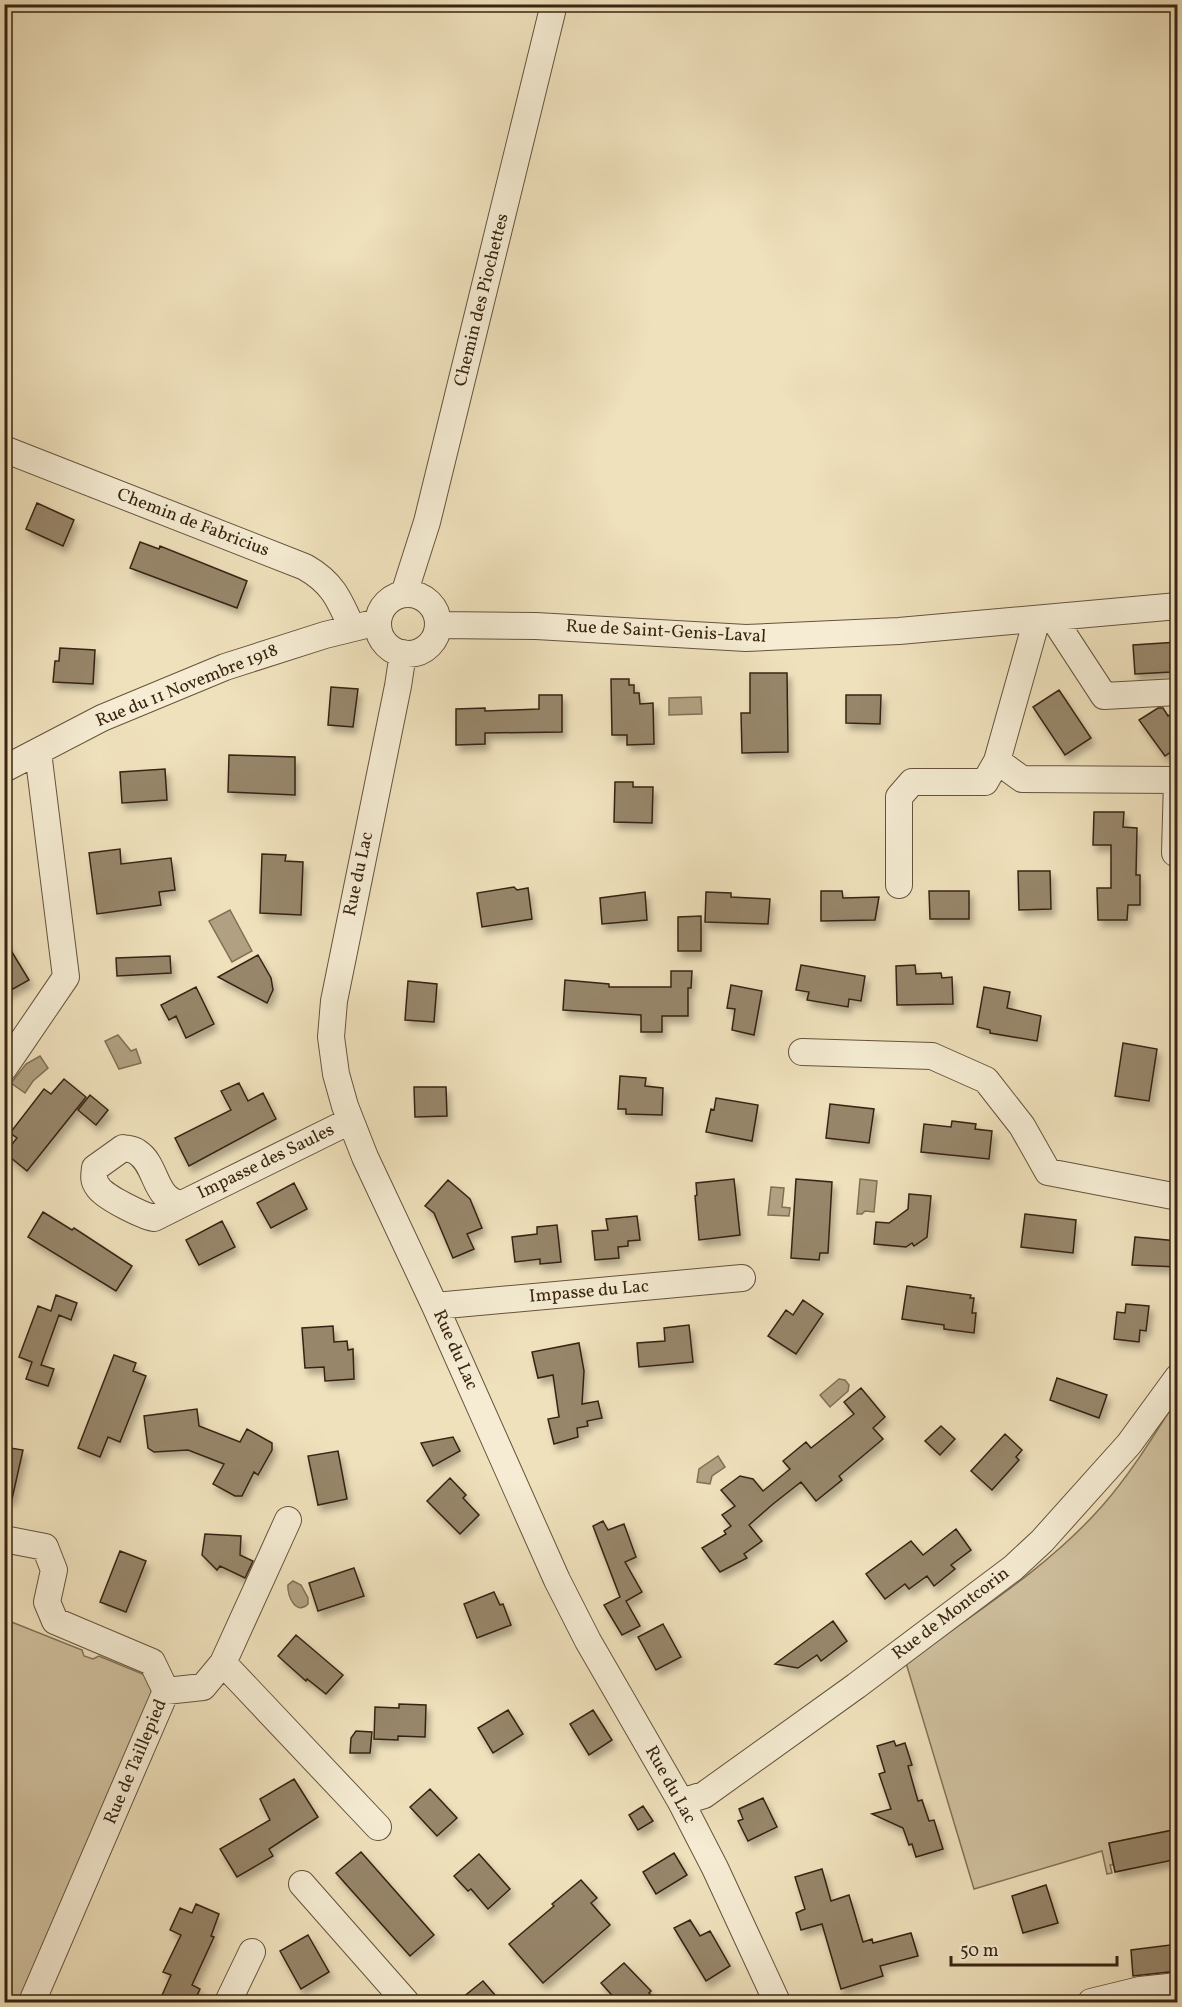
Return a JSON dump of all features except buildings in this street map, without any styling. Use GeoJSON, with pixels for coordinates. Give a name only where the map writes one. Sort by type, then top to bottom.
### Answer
{"type":"FeatureCollection","features":[{"type":"Feature","properties":{"kind":"street","name":"Chemin des Piochettes"},"geometry":{"type":"LineString","coordinates":[[404,594],[427,522],[554,4]]}},
{"type":"Feature","properties":{"kind":"street","name":"Chemin de Fabricius"},"geometry":{"type":"LineString","coordinates":[[5,451],[305,567],[321,576],[333,588],[352,628]]}},
{"type":"Feature","properties":{"kind":"street"},"geometry":{"type":"LineString","coordinates":[[404,594],[414,594],[424,598],[436,614],[438,625],[435,638],[420,652],[403,653],[391,649],[383,642],[379,632],[380,612],[394,597],[404,594]]}},
{"type":"Feature","properties":{"kind":"street","name":"Rue de Saint-Genis-Laval"},"geometry":{"type":"LineString","coordinates":[[438,625],[536,626],[746,638],[899,631],[1178,606]]}},
{"type":"Feature","properties":{"kind":"street"},"geometry":{"type":"LineString","coordinates":[[1045,619],[1104,696],[1178,692]]}},
{"type":"Feature","properties":{"kind":"street"},"geometry":{"type":"LineString","coordinates":[[898,885],[899,797],[912,782],[985,782],[997,761],[1045,619]]}},
{"type":"Feature","properties":{"kind":"street","name":"Rue du 11 Novembre 1918"},"geometry":{"type":"LineString","coordinates":[[4,770],[102,718],[225,667],[378,622]]}},
{"type":"Feature","properties":{"kind":"street","name":"Rue du Lac"},"geometry":{"type":"LineString","coordinates":[[403,653],[334,1001],[331,1037],[336,1074],[350,1120],[365,1157],[435,1306],[557,1580],[588,1641],[681,1802],[716,1868],[777,2002]]}},
{"type":"Feature","properties":{"kind":"street"},"geometry":{"type":"LineString","coordinates":[[4,1068],[66,977],[38,752]]}},
{"type":"Feature","properties":{"kind":"street"},"geometry":{"type":"LineString","coordinates":[[997,761],[1022,779],[1177,780],[1175,853]]}},
{"type":"Feature","properties":{"kind":"street"},"geometry":{"type":"LineString","coordinates":[[802,1052],[932,1056],[986,1080],[1022,1126],[1048,1172],[1178,1197]]}},
{"type":"Feature","properties":{"kind":"street","name":"Impasse des Saules"},"geometry":{"type":"LineString","coordinates":[[182,1204],[350,1120]]}},
{"type":"Feature","properties":{"kind":"street","name":"Impasse du Lac"},"geometry":{"type":"LineString","coordinates":[[435,1306],[742,1278]]}},
{"type":"Feature","properties":{"kind":"street","name":"Rue de Montcorin"},"geometry":{"type":"LineString","coordinates":[[681,1802],[704,1795],[856,1686],[1013,1568],[1042,1541],[1129,1444],[1178,1377]]}},
{"type":"Feature","properties":{"kind":"street"},"geometry":{"type":"LineString","coordinates":[[166,1691],[203,1687],[223,1663],[288,1520]]}},
{"type":"Feature","properties":{"kind":"street","name":"Rue de Taillepied"},"geometry":{"type":"LineString","coordinates":[[4,1539],[45,1548],[54,1570],[47,1602],[55,1621],[152,1662],[166,1691],[32,2002]]}},
{"type":"Feature","properties":{"kind":"street"},"geometry":{"type":"LineString","coordinates":[[223,1663],[378,1827]]}},
{"type":"Feature","properties":{"kind":"street"},"geometry":{"type":"LineString","coordinates":[[302,1884],[406,2002]]}},
{"type":"Feature","properties":{"kind":"street"},"geometry":{"type":"LineString","coordinates":[[228,2002],[252,1952]]}},
{"type":"Feature","properties":{"kind":"street"},"geometry":{"type":"LineString","coordinates":[[1091,2002],[1140,1990],[1178,1986]]}},
{"type":"Feature","properties":{"kind":"shaded area"},"geometry":{"type":"Polygon","coordinates":[[[701,697],[702,714],[669,715],[669,698],[701,697]]]}},
{"type":"Feature","properties":{"kind":"shaded area"},"geometry":{"type":"Polygon","coordinates":[[[230,910],[252,951],[232,962],[209,921],[230,910]]]}},
{"type":"Feature","properties":{"kind":"shaded area"},"geometry":{"type":"Polygon","coordinates":[[[118,1035],[131,1051],[136,1049],[141,1063],[119,1069],[105,1041],[118,1035]]]}},
{"type":"Feature","properties":{"kind":"shaded area"},"geometry":{"type":"Polygon","coordinates":[[[40,1056],[48,1068],[33,1081],[25,1093],[11,1083],[26,1064],[40,1056]]]}},
{"type":"Feature","properties":{"kind":"shaded area"},"geometry":{"type":"Polygon","coordinates":[[[860,1179],[877,1181],[874,1212],[865,1211],[857,1214],[860,1179]]]}},
{"type":"Feature","properties":{"kind":"shaded area"},"geometry":{"type":"Polygon","coordinates":[[[771,1187],[784,1188],[782,1207],[790,1208],[789,1216],[768,1215],[771,1187]]]}},
{"type":"Feature","properties":{"kind":"shaded area"},"geometry":{"type":"Polygon","coordinates":[[[839,1379],[845,1380],[849,1385],[848,1391],[830,1407],[820,1395],[839,1379]]]}},
{"type":"Feature","properties":{"kind":"shaded area"},"geometry":{"type":"Polygon","coordinates":[[[1177,1399],[1177,1829],[1109,1843],[1114,1865],[1110,1865],[1112,1873],[1107,1874],[1102,1851],[974,1889],[906,1663],[1034,1570],[1081,1528],[1124,1480],[1177,1399]]]}},
{"type":"Feature","properties":{"kind":"shaded area"},"geometry":{"type":"Polygon","coordinates":[[[718,1456],[725,1467],[712,1476],[710,1484],[697,1482],[699,1469],[718,1456]]]}},
{"type":"Feature","properties":{"kind":"shaded area"},"geometry":{"type":"Polygon","coordinates":[[[293,1581],[301,1585],[308,1598],[308,1604],[304,1607],[296,1606],[291,1599],[288,1585],[293,1581]]]}},
{"type":"Feature","properties":{"kind":"shaded area"},"geometry":{"type":"Polygon","coordinates":[[[4,1619],[82,1650],[84,1656],[93,1659],[99,1656],[145,1675],[153,1693],[22,2002],[4,2002],[4,1619]]]}}]}
